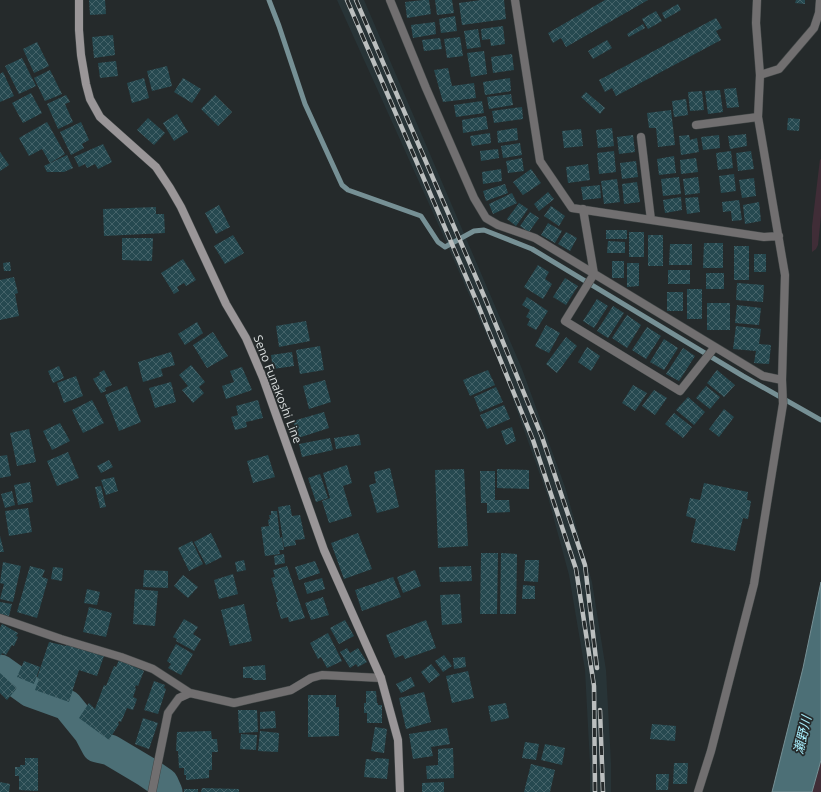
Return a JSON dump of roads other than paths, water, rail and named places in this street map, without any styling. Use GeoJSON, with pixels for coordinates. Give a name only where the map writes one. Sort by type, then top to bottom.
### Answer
{"type":"FeatureCollection","features":[{"type":"Feature","properties":{"kind":"main road","name":"Seno Funakoshi Line"},"geometry":{"type":"LineString","coordinates":[[80,0],[79,30],[81,56],[90,99],[100,117],[156,167],[170,188],[181,207],[226,304],[246,338],[263,378],[324,550],[381,678],[398,740],[400,792]]}},
{"type":"Feature","properties":{"kind":"street"},"geometry":{"type":"LineString","coordinates":[[390,0],[426,88],[474,198],[486,218],[498,225],[535,238],[714,348],[763,376],[782,383]]}},
{"type":"Feature","properties":{"kind":"street"},"geometry":{"type":"LineString","coordinates":[[515,0],[540,161],[572,208],[764,237],[779,236]]}},
{"type":"Feature","properties":{"kind":"street"},"geometry":{"type":"LineString","coordinates":[[698,792],[754,584],[783,404],[782,383],[785,275],[758,117],[760,75],[756,23],[757,0]]}},
{"type":"Feature","properties":{"kind":"street"},"geometry":{"type":"LineString","coordinates":[[760,75],[779,69],[814,28],[819,13],[820,0]]}},
{"type":"Feature","properties":{"kind":"street"},"geometry":{"type":"LineString","coordinates":[[696,125],[758,117]]}},
{"type":"Feature","properties":{"kind":"street"},"geometry":{"type":"LineString","coordinates":[[641,137],[651,220]]}},
{"type":"Feature","properties":{"kind":"street"},"geometry":{"type":"LineString","coordinates":[[583,209],[594,274],[565,321],[680,391],[714,348]]}},
{"type":"Feature","properties":{"kind":"street"},"geometry":{"type":"LineString","coordinates":[[0,618],[153,669],[190,693],[234,702],[291,690],[311,678],[322,675],[381,678]]}},
{"type":"Feature","properties":{"kind":"street"},"geometry":{"type":"LineString","coordinates":[[152,792],[168,713],[179,698],[190,693]]}},
{"type":"Feature","properties":{"kind":"water","name":"瀬野川"},"geometry":{"type":"Polygon","coordinates":[[[821,582],[821,760],[812,792],[772,792],[803,668],[821,582]]]}},
{"type":"Feature","properties":{"kind":"waterway"},"geometry":{"type":"LineString","coordinates":[[269,0],[305,104],[342,185],[348,190],[421,216],[438,242],[445,247],[474,231],[484,230],[532,249],[743,376],[821,420]]}},
{"type":"Feature","properties":{"kind":"waterway"},"geometry":{"type":"LineString","coordinates":[[0,670],[31,692],[67,705],[89,732],[97,747],[110,750],[147,772],[163,783],[167,792]]}},
{"type":"Feature","properties":{"kind":"railway"},"geometry":{"type":"LineString","coordinates":[[347,0],[476,300],[533,440],[576,569],[594,686],[595,792]]}},
{"type":"Feature","properties":{"kind":"railway"},"geometry":{"type":"LineString","coordinates":[[356,0],[484,296],[542,437],[585,565],[597,668]]}},
{"type":"Feature","properties":{"kind":"railway"},"geometry":{"type":"LineString","coordinates":[[600,710],[603,792]]}}]}
